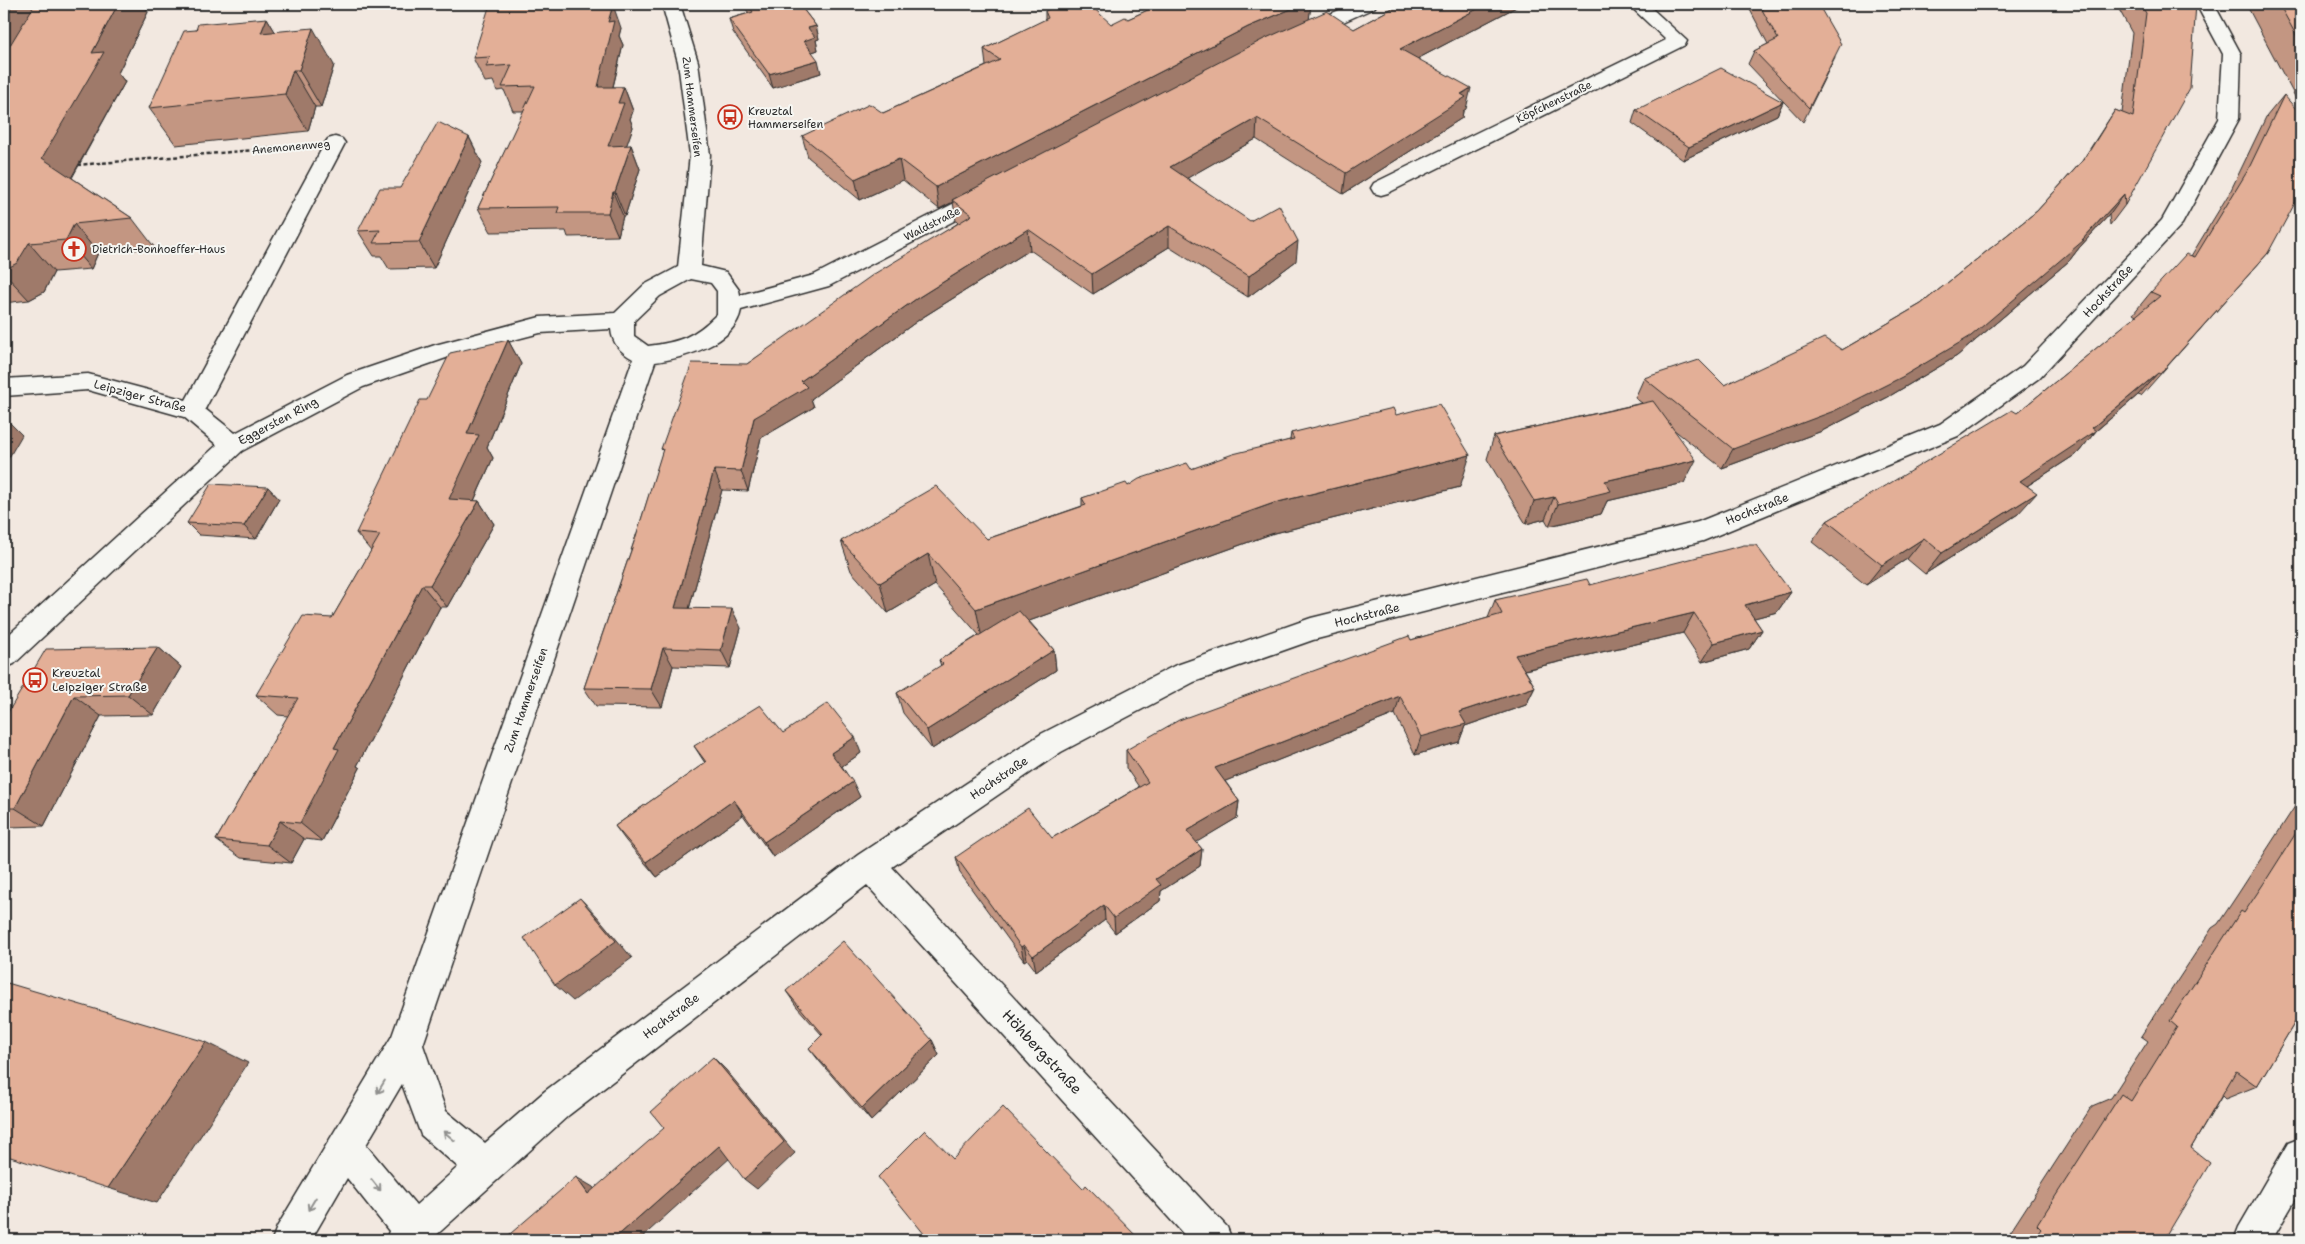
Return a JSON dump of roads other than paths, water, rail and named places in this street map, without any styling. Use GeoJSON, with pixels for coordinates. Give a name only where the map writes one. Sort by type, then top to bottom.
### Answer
{"type":"FeatureCollection","features":[{"type":"Feature","properties":{"kind":"street","name":"Zum Hammerseifen"},"geometry":{"type":"LineString","coordinates":[[671,4],[688,62],[700,156],[689,271]]}},
{"type":"Feature","properties":{"kind":"street"},"geometry":{"type":"LineString","coordinates":[[1281,42],[1368,4]]}},
{"type":"Feature","properties":{"kind":"street","name":"Köpfchenstraße"},"geometry":{"type":"LineString","coordinates":[[1381,188],[1678,41],[1637,4]]}},
{"type":"Feature","properties":{"kind":"street","name":"Hochstraße"},"geometry":{"type":"LineString","coordinates":[[409,1236],[557,1103],[869,865],[1052,743],[1184,674],[1311,629],[1703,531],[1949,430],[2031,372],[2171,224],[2228,119],[2232,54],[2205,4]]}},
{"type":"Feature","properties":{"kind":"street","name":"Anemonenweg"},"geometry":{"type":"LineString","coordinates":[[192,411],[336,143]]}},
{"type":"Feature","properties":{"kind":"street","name":"Waldstraße"},"geometry":{"type":"LineString","coordinates":[[730,305],[821,281],[1007,185]]}},
{"type":"Feature","properties":{"kind":"street"},"geometry":{"type":"LineString","coordinates":[[689,271],[718,277],[728,290],[730,305],[728,317],[710,335],[693,345],[646,356],[635,350],[623,339],[622,320],[648,291],[668,279],[689,271]]}},
{"type":"Feature","properties":{"kind":"street","name":"Eggersten Ring"},"geometry":{"type":"LineString","coordinates":[[4,656],[233,445],[355,381],[443,350],[540,325],[622,320]]}},
{"type":"Feature","properties":{"kind":"street","name":"Zum Hammerseifen"},"geometry":{"type":"LineString","coordinates":[[290,1240],[406,1045],[646,356]]}},
{"type":"Feature","properties":{"kind":"street","name":"Leipziger Straße"},"geometry":{"type":"LineString","coordinates":[[4,387],[88,382],[192,411],[233,445]]}},
{"type":"Feature","properties":{"kind":"street","name":"Höhbergstraße"},"geometry":{"type":"LineString","coordinates":[[869,865],[1214,1240]]}},
{"type":"Feature","properties":{"kind":"street"},"geometry":{"type":"LineString","coordinates":[[406,1045],[433,1122],[486,1167]]}},
{"type":"Feature","properties":{"kind":"street"},"geometry":{"type":"LineString","coordinates":[[346,1148],[409,1236]]}},
{"type":"Feature","properties":{"kind":"street"},"geometry":{"type":"LineString","coordinates":[[2252,1240],[2301,1156]]}},
{"type":"Feature","properties":{"kind":"place","name":"Kreuztal Hammerseifen"},"geometry":{"type":"Point","coordinates":[730,117]}},
{"type":"Feature","properties":{"kind":"place","name":"Dietrich-Bonhoeffer-Haus"},"geometry":{"type":"Point","coordinates":[74,249]}},
{"type":"Feature","properties":{"kind":"place","name":"Kreuztal Leipziger Straße"},"geometry":{"type":"Point","coordinates":[35,680]}}]}
